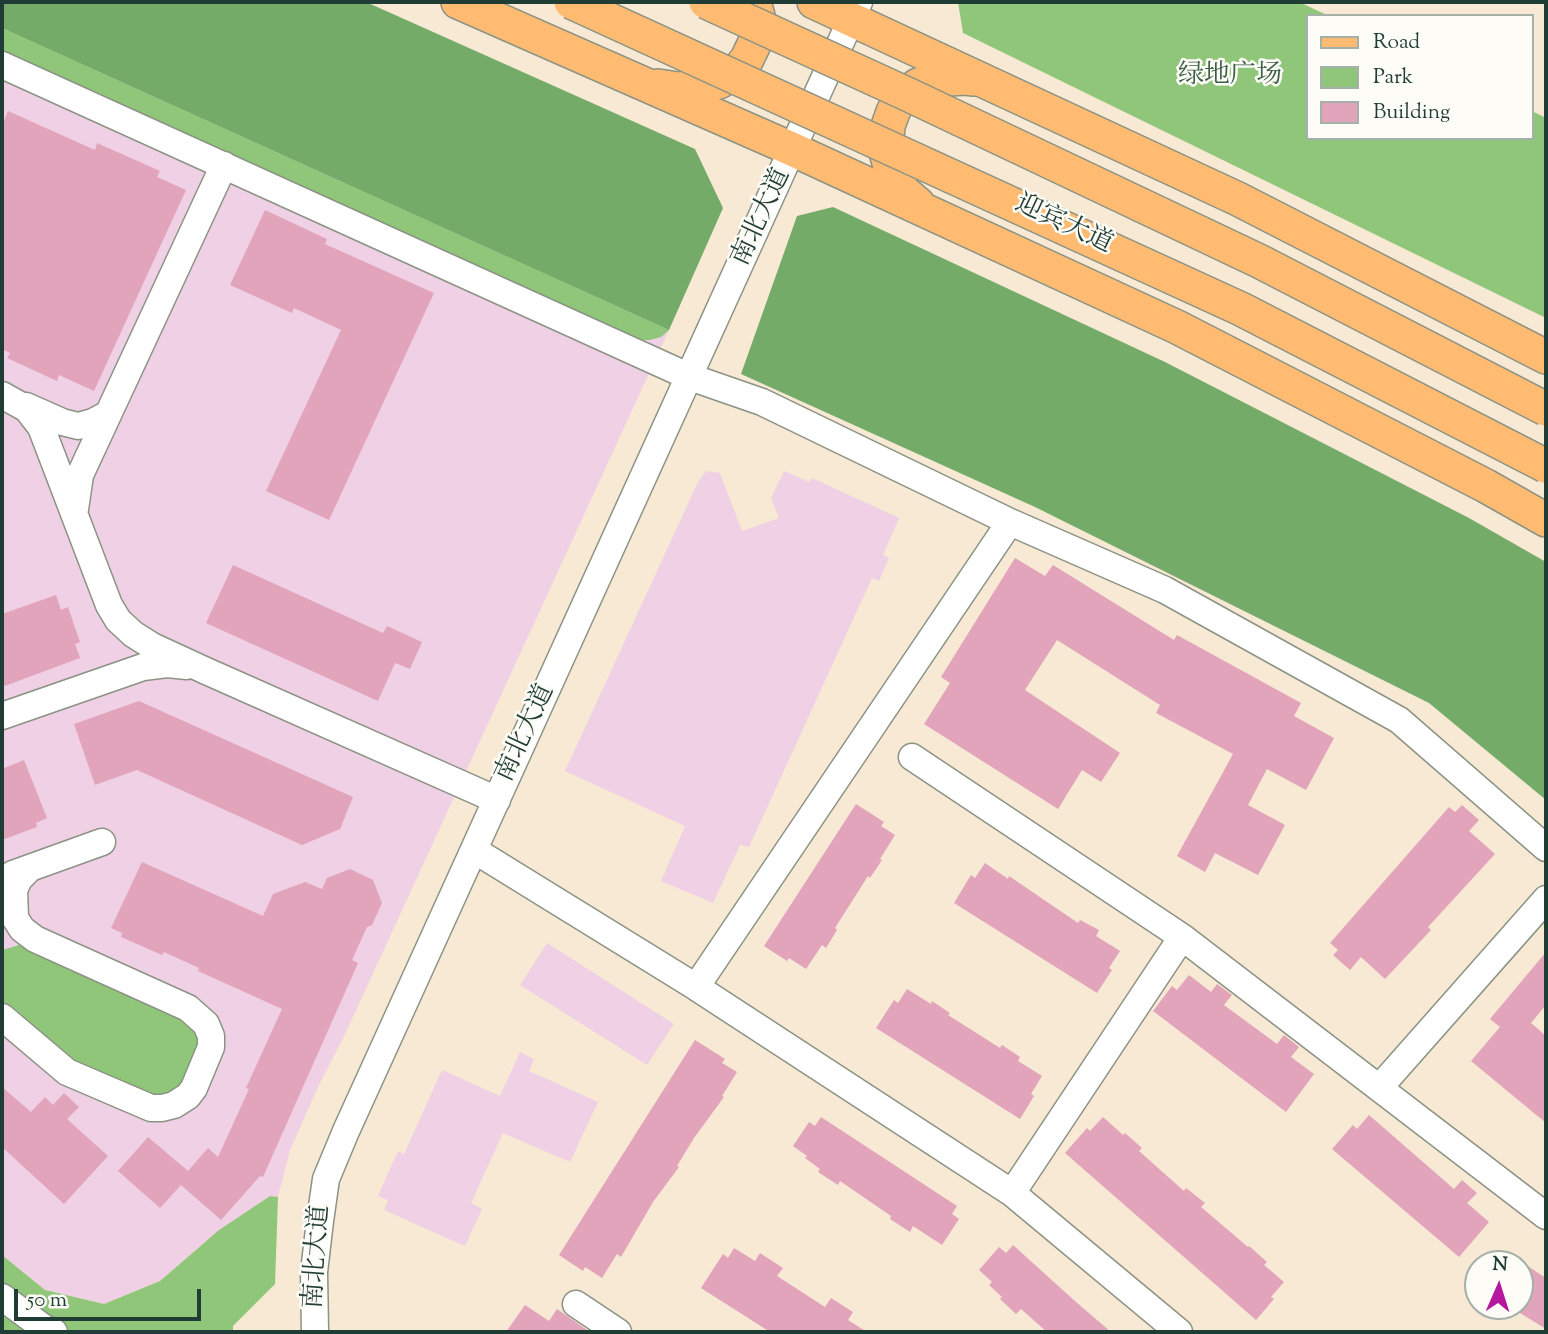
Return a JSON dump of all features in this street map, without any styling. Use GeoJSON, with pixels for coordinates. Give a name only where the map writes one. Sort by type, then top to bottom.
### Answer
{"type":"FeatureCollection","features":[{"type":"Feature","properties":{"kind":"main road"},"geometry":{"type":"LineString","coordinates":[[458,2],[794,150],[1177,327],[1486,486],[1546,520]]}},
{"type":"Feature","properties":{"kind":"main road","name":"迎宾大道"},"geometry":{"type":"LineString","coordinates":[[571,2],[1241,309],[1546,466]]}},
{"type":"Feature","properties":{"kind":"main road","name":"迎宾大道"},"geometry":{"type":"LineString","coordinates":[[706,2],[908,94],[1259,261],[1546,410]]}},
{"type":"Feature","properties":{"kind":"main road"},"geometry":{"type":"LineString","coordinates":[[645,85],[678,89],[700,86],[719,82],[740,68],[756,40],[758,16],[754,2]]}},
{"type":"Feature","properties":{"kind":"main road"},"geometry":{"type":"LineString","coordinates":[[814,2],[855,10],[987,82],[1238,199],[1546,357]]}},
{"type":"Feature","properties":{"kind":"main road"},"geometry":{"type":"LineString","coordinates":[[928,212],[904,192],[892,174],[886,152],[888,126],[893,112],[900,100],[919,86],[934,80],[965,78],[987,82]]}},
{"type":"Feature","properties":{"kind":"street","name":"南北大道"},"geometry":{"type":"LineString","coordinates":[[315,1332],[314,1272],[326,1179],[794,150],[855,10]]}},
{"type":"Feature","properties":{"kind":"street"},"geometry":{"type":"LineString","coordinates":[[5,75],[224,165],[690,377],[762,402],[1010,522],[1166,590],[1399,720],[1546,848]]}},
{"type":"Feature","properties":{"kind":"street"},"geometry":{"type":"LineString","coordinates":[[75,516],[80,474],[224,165]]}},
{"type":"Feature","properties":{"kind":"street"},"geometry":{"type":"LineString","coordinates":[[10,399],[62,422],[78,426],[108,414]]}},
{"type":"Feature","properties":{"kind":"street"},"geometry":{"type":"LineString","coordinates":[[10,399],[34,416],[41,427],[118,628],[118,655],[113,667],[97,682]]}},
{"type":"Feature","properties":{"kind":"street"},"geometry":{"type":"LineString","coordinates":[[696,987],[1010,522]]}},
{"type":"Feature","properties":{"kind":"street"},"geometry":{"type":"LineString","coordinates":[[109,605],[118,620],[133,635],[152,646],[497,800]]}},
{"type":"Feature","properties":{"kind":"street"},"geometry":{"type":"LineString","coordinates":[[2,716],[143,667],[167,664],[204,670]]}},
{"type":"Feature","properties":{"kind":"street"},"geometry":{"type":"LineString","coordinates":[[912,757],[1182,937],[1546,1216]]}},
{"type":"Feature","properties":{"kind":"street"},"geometry":{"type":"LineString","coordinates":[[2,878],[102,842]]}},
{"type":"Feature","properties":{"kind":"street"},"geometry":{"type":"LineString","coordinates":[[474,849],[696,987],[1012,1193],[1179,1332]]}},
{"type":"Feature","properties":{"kind":"street"},"geometry":{"type":"LineString","coordinates":[[2,1017],[67,1072],[151,1108],[174,1105],[188,1096],[209,1057],[211,1036],[200,1017],[188,1008],[35,939],[22,929],[15,918],[14,890],[19,879],[30,868]]}},
{"type":"Feature","properties":{"kind":"street"},"geometry":{"type":"LineString","coordinates":[[1379,1088],[1546,899]]}},
{"type":"Feature","properties":{"kind":"street"},"geometry":{"type":"LineString","coordinates":[[2,941],[12,937],[35,939]]}},
{"type":"Feature","properties":{"kind":"street"},"geometry":{"type":"LineString","coordinates":[[1012,1193],[1182,937]]}},
{"type":"Feature","properties":{"kind":"street"},"geometry":{"type":"LineString","coordinates":[[2,1297],[44,1328],[54,1332]]}},
{"type":"Feature","properties":{"kind":"street"},"geometry":{"type":"LineString","coordinates":[[576,1304],[618,1332]]}},
{"type":"Feature","properties":{"kind":"shaded area"},"geometry":{"type":"Polygon","coordinates":[[[2,28],[669,330],[346,1032],[318,1087],[290,1150],[278,1197],[270,1196],[219,1230],[160,1281],[104,1304],[45,1290],[2,1255],[2,28]]]}},
{"type":"Feature","properties":{"kind":"shaded area"},"geometry":{"type":"Polygon","coordinates":[[[706,471],[720,473],[742,531],[779,518],[771,498],[784,471],[809,482],[812,478],[899,518],[883,555],[889,558],[879,581],[872,578],[749,847],[740,845],[713,903],[661,881],[685,826],[565,771],[698,482],[706,471]]]}},
{"type":"Feature","properties":{"kind":"shaded area"},"geometry":{"type":"Polygon","coordinates":[[[547,943],[674,1024],[647,1065],[520,985],[547,943]]]}},
{"type":"Feature","properties":{"kind":"shaded area"},"geometry":{"type":"Polygon","coordinates":[[[520,1052],[534,1059],[529,1071],[598,1102],[570,1162],[503,1133],[471,1203],[482,1209],[465,1246],[384,1210],[388,1200],[378,1196],[398,1151],[404,1154],[442,1070],[500,1096],[520,1052]]]}},
{"type":"Feature","properties":{"kind":"green space"},"geometry":{"type":"Polygon","coordinates":[[[2,2],[366,2],[695,149],[723,208],[669,330],[2,28],[2,2]]]}},
{"type":"Feature","properties":{"kind":"green space","name":"绿地广场"},"geometry":{"type":"Polygon","coordinates":[[[958,2],[1299,2],[1325,14],[1306,14],[1306,140],[1534,140],[1534,112],[1546,118],[1546,318],[963,33],[958,2]]]}},
{"type":"Feature","properties":{"kind":"green space"},"geometry":{"type":"Polygon","coordinates":[[[2,28],[669,330],[661,337],[639,340],[2,54],[2,28]]]}},
{"type":"Feature","properties":{"kind":"green space"},"geometry":{"type":"Polygon","coordinates":[[[833,207],[1165,362],[1469,518],[1546,562],[1546,800],[1429,703],[1035,507],[741,374],[797,216],[833,207]]]}},
{"type":"Feature","properties":{"kind":"green space"},"geometry":{"type":"Polygon","coordinates":[[[23,944],[185,1014],[204,1040],[187,1088],[161,1101],[66,1063],[2,1007],[2,950],[23,944]]]}},
{"type":"Feature","properties":{"kind":"green space"},"geometry":{"type":"Polygon","coordinates":[[[270,1196],[278,1197],[275,1284],[233,1326],[233,1332],[2,1332],[2,1255],[45,1290],[104,1304],[160,1281],[219,1230],[270,1196]]]}},
{"type":"Feature","properties":{"kind":"building"},"geometry":{"type":"Polygon","coordinates":[[[8,111],[95,150],[97,143],[160,171],[157,177],[186,190],[94,391],[59,375],[57,381],[7,358],[10,353],[2,349],[2,126],[8,111]]]}},
{"type":"Feature","properties":{"kind":"building"},"geometry":{"type":"Polygon","coordinates":[[[265,210],[327,239],[325,244],[434,293],[329,520],[266,491],[341,330],[294,308],[292,313],[230,285],[265,210]]]}},
{"type":"Feature","properties":{"kind":"building"},"geometry":{"type":"Polygon","coordinates":[[[1015,558],[1045,576],[1053,565],[1174,640],[1177,635],[1301,703],[1294,716],[1334,738],[1306,790],[1267,769],[1248,805],[1285,825],[1258,875],[1215,853],[1205,872],[1177,856],[1233,754],[1156,713],[1160,705],[1057,640],[1025,690],[1120,753],[1101,782],[1082,770],[1058,809],[924,724],[950,683],[941,677],[1015,558]]]}},
{"type":"Feature","properties":{"kind":"building"},"geometry":{"type":"Polygon","coordinates":[[[233,565],[383,633],[387,626],[422,642],[410,669],[395,663],[378,701],[206,623],[233,565]]]}},
{"type":"Feature","properties":{"kind":"building"},"geometry":{"type":"Polygon","coordinates":[[[56,595],[61,610],[68,607],[80,642],[75,644],[80,658],[2,687],[2,614],[56,595]]]}},
{"type":"Feature","properties":{"kind":"building"},"geometry":{"type":"Polygon","coordinates":[[[139,701],[353,797],[340,829],[302,845],[137,770],[95,785],[74,724],[139,701]]]}},
{"type":"Feature","properties":{"kind":"building"},"geometry":{"type":"Polygon","coordinates":[[[24,760],[47,818],[36,823],[37,827],[2,840],[2,769],[24,760]]]}},
{"type":"Feature","properties":{"kind":"building"},"geometry":{"type":"Polygon","coordinates":[[[856,804],[884,822],[881,826],[895,835],[880,859],[882,860],[870,878],[868,876],[835,928],[837,930],[826,948],[822,945],[806,969],[789,958],[787,961],[764,946],[856,804]]]}},
{"type":"Feature","properties":{"kind":"building"},"geometry":{"type":"Polygon","coordinates":[[[1462,805],[1479,820],[1469,831],[1495,854],[1428,927],[1431,930],[1385,979],[1361,957],[1350,970],[1333,955],[1338,950],[1330,943],[1449,807],[1455,812],[1462,805]]]}},
{"type":"Feature","properties":{"kind":"building"},"geometry":{"type":"Polygon","coordinates":[[[142,862],[263,916],[273,894],[305,882],[322,889],[327,878],[350,869],[373,880],[382,903],[352,960],[358,963],[263,1177],[260,1176],[221,1220],[181,1185],[160,1208],[118,1171],[148,1137],[188,1171],[208,1148],[218,1157],[282,1009],[198,971],[199,968],[164,952],[162,955],[121,937],[122,933],[111,928],[142,862]]]}},
{"type":"Feature","properties":{"kind":"building"},"geometry":{"type":"Polygon","coordinates":[[[985,863],[1078,923],[1080,920],[1099,930],[1096,936],[1120,951],[1109,968],[1112,970],[1097,993],[954,903],[971,875],[975,878],[985,863]]]}},
{"type":"Feature","properties":{"kind":"building"},"geometry":{"type":"Polygon","coordinates":[[[1546,952],[1546,1005],[1531,1023],[1546,1036],[1546,1123],[1471,1061],[1500,1027],[1490,1019],[1546,952]]]}},
{"type":"Feature","properties":{"kind":"building"},"geometry":{"type":"Polygon","coordinates":[[[1189,975],[1211,992],[1217,984],[1232,995],[1224,1005],[1277,1044],[1284,1035],[1299,1047],[1291,1057],[1314,1074],[1286,1112],[1153,1011],[1172,986],[1177,990],[1189,975]]]}},
{"type":"Feature","properties":{"kind":"building"},"geometry":{"type":"Polygon","coordinates":[[[907,989],[931,1004],[932,1001],[950,1013],[948,1015],[1000,1048],[1002,1045],[1020,1057],[1018,1061],[1042,1076],[1020,1119],[876,1028],[894,1000],[898,1003],[907,989]]]}},
{"type":"Feature","properties":{"kind":"building"},"geometry":{"type":"Polygon","coordinates":[[[695,1040],[725,1059],[722,1063],[737,1072],[722,1096],[724,1097],[694,1138],[677,1166],[679,1167],[653,1202],[621,1257],[617,1254],[602,1278],[585,1267],[583,1271],[559,1255],[695,1040]]]}},
{"type":"Feature","properties":{"kind":"building"},"geometry":{"type":"Polygon","coordinates":[[[2,1087],[31,1112],[45,1097],[53,1105],[64,1093],[79,1107],[67,1119],[108,1156],[64,1204],[2,1147],[2,1087]]]}},
{"type":"Feature","properties":{"kind":"building"},"geometry":{"type":"Polygon","coordinates":[[[1369,1115],[1454,1189],[1462,1180],[1477,1193],[1467,1203],[1489,1222],[1459,1257],[1332,1149],[1353,1125],[1357,1129],[1369,1115]]]}},
{"type":"Feature","properties":{"kind":"building"},"geometry":{"type":"Polygon","coordinates":[[[821,1117],[957,1206],[952,1214],[959,1219],[942,1245],[913,1226],[910,1232],[840,1181],[838,1185],[818,1172],[820,1169],[793,1146],[809,1122],[815,1126],[821,1117]]]}},
{"type":"Feature","properties":{"kind":"building"},"geometry":{"type":"Polygon","coordinates":[[[1103,1117],[1142,1148],[1139,1151],[1184,1191],[1186,1188],[1205,1203],[1201,1207],[1267,1262],[1264,1265],[1284,1282],[1256,1320],[1065,1153],[1087,1128],[1090,1131],[1103,1117]]]}},
{"type":"Feature","properties":{"kind":"building"},"geometry":{"type":"Polygon","coordinates":[[[1013,1245],[1111,1332],[1047,1332],[1021,1309],[1016,1314],[1000,1299],[1002,1297],[989,1285],[992,1282],[979,1270],[999,1247],[1006,1253],[1013,1245]]]}},
{"type":"Feature","properties":{"kind":"building"},"geometry":{"type":"Polygon","coordinates":[[[734,1248],[755,1261],[760,1253],[783,1268],[777,1276],[825,1307],[831,1298],[853,1312],[848,1320],[867,1332],[770,1332],[701,1288],[723,1254],[728,1258],[734,1248]]]}},
{"type":"Feature","properties":{"kind":"building"},"geometry":{"type":"Polygon","coordinates":[[[1534,1270],[1546,1278],[1546,1329],[1531,1320],[1534,1320],[1534,1270]]]}},
{"type":"Feature","properties":{"kind":"building"},"geometry":{"type":"Polygon","coordinates":[[[525,1305],[549,1321],[557,1309],[590,1332],[506,1332],[525,1305]]]}}]}
